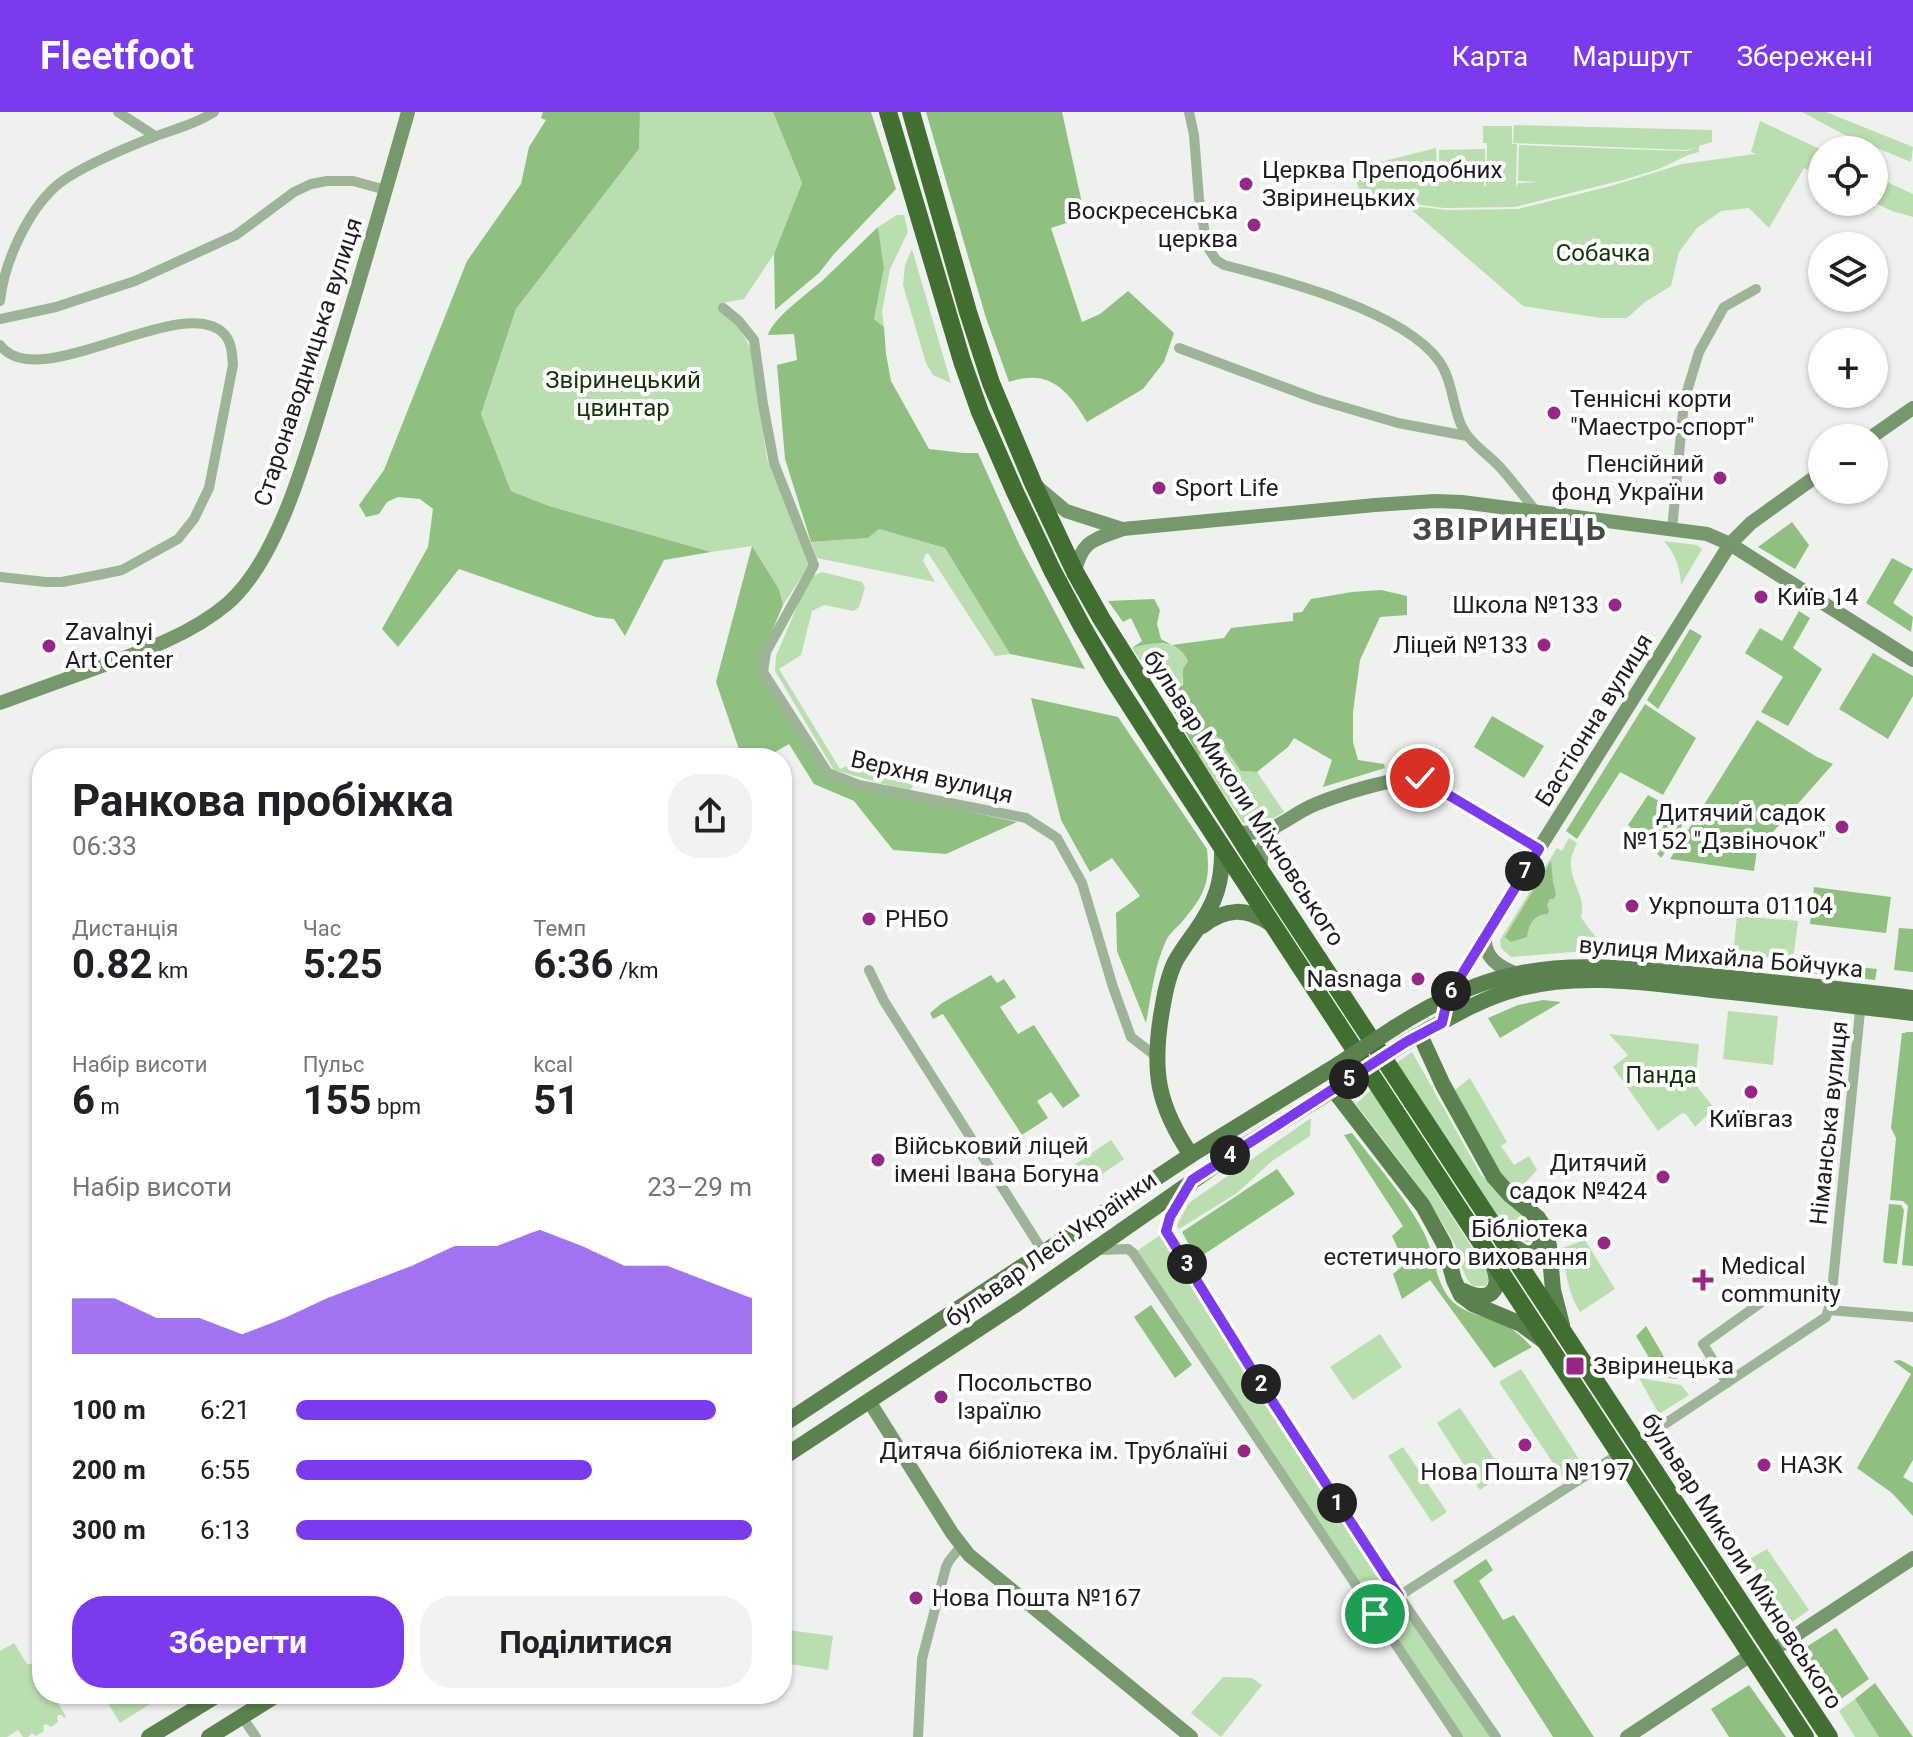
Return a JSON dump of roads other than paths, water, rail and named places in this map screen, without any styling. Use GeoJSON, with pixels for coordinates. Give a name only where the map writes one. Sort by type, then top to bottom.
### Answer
{"type":"FeatureCollection","features":[{"type":"Feature","properties":{"kind":"highway","name":"бульвар Миколи Міхновського"},"geometry":{"type":"LineString","coordinates":[[888,112],[980,412],[1056,578],[1083,628],[1113,679],[1805,1737]]}},
{"type":"Feature","properties":{"kind":"highway","name":"бульвар Миколи Міхновського"},"geometry":{"type":"LineString","coordinates":[[911,112],[981,354],[1033,483],[1075,572],[1114,640],[1260,870],[1829,1737]]}},
{"type":"Feature","properties":{"kind":"main road"},"geometry":{"type":"LineString","coordinates":[[1191,1155],[1178,1136],[1165,1106],[1158,1084],[1157,1057],[1168,983],[1174,965],[1217,894],[1221,881],[1222,846]]}},
{"type":"Feature","properties":{"kind":"main road"},"geometry":{"type":"LineString","coordinates":[[1197,930],[1215,916],[1227,912],[1256,913],[1273,924]]}},
{"type":"Feature","properties":{"kind":"main road","name":"вулиця Михайла Бойчука"},"geometry":{"type":"LineString","coordinates":[[1339,1064],[1448,997],[1517,974],[1559,968],[1617,968],[1862,1000],[1913,1013]]}},
{"type":"Feature","properties":{"kind":"main road","name":"вулиця Михайла Бойчука"},"geometry":{"type":"LineString","coordinates":[[1340,1085],[1413,1039],[1489,998],[1540,984],[1587,980],[1862,1000],[1913,998]]}},
{"type":"Feature","properties":{"kind":"main road"},"geometry":{"type":"LineString","coordinates":[[1413,1039],[1443,1085],[1494,1177],[1544,1227],[1553,1290],[1564,1334]]}},
{"type":"Feature","properties":{"kind":"main road","name":"бульвар Лесі Українки"},"geometry":{"type":"LineString","coordinates":[[792,1418],[1191,1155],[1339,1064]]}},
{"type":"Feature","properties":{"kind":"main road"},"geometry":{"type":"LineString","coordinates":[[1340,1085],[1423,1206],[1444,1244],[1458,1287],[1466,1299],[1521,1324],[1546,1342]]}},
{"type":"Feature","properties":{"kind":"main road","name":"бульвар Лесі Українки"},"geometry":{"type":"LineString","coordinates":[[792,1451],[1018,1303],[1192,1180],[1340,1085]]}},
{"type":"Feature","properties":{"kind":"main road"},"geometry":{"type":"LineString","coordinates":[[1298,1091],[1305,1094],[1307,1107]]}},
{"type":"Feature","properties":{"kind":"main road"},"geometry":{"type":"LineString","coordinates":[[1501,1238],[1526,1254],[1536,1252],[1544,1239],[1544,1227]]}},
{"type":"Feature","properties":{"kind":"main road"},"geometry":{"type":"LineString","coordinates":[[1458,1287],[1480,1297],[1496,1288],[1498,1280],[1489,1256]]}},
{"type":"Feature","properties":{"kind":"main road"},"geometry":{"type":"LineString","coordinates":[[853,1377],[869,1401]]}},
{"type":"Feature","properties":{"kind":"main road"},"geometry":{"type":"LineString","coordinates":[[149,1737],[203,1704]]}},
{"type":"Feature","properties":{"kind":"main road"},"geometry":{"type":"LineString","coordinates":[[211,1704],[208,1708],[210,1719],[217,1726],[235,1722]]}},
{"type":"Feature","properties":{"kind":"main road"},"geometry":{"type":"LineString","coordinates":[[209,1737],[263,1704]]}},
{"type":"Feature","properties":{"kind":"street"},"geometry":{"type":"LineString","coordinates":[[118,112],[155,136]]}},
{"type":"Feature","properties":{"kind":"street"},"geometry":{"type":"LineString","coordinates":[[0,301],[9,264],[23,229],[56,187],[72,175],[214,112]]}},
{"type":"Feature","properties":{"kind":"street","name":"Старонаводницька вулиця"},"geometry":{"type":"LineString","coordinates":[[0,703],[124,658],[177,635],[229,602],[250,578],[269,546],[298,476],[363,271],[408,112]]}},
{"type":"Feature","properties":{"kind":"street"},"geometry":{"type":"LineString","coordinates":[[1189,112],[1206,242],[1216,260],[1224,265],[1282,280],[1381,317],[1423,345],[1439,361],[1447,376],[1459,421],[1467,436],[1499,466],[1537,512]]}},
{"type":"Feature","properties":{"kind":"street"},"geometry":{"type":"LineString","coordinates":[[0,319],[56,307],[135,281],[236,235],[294,192],[311,184],[353,181],[386,190]]}},
{"type":"Feature","properties":{"kind":"street"},"geometry":{"type":"LineString","coordinates":[[1672,530],[1684,401],[1699,352],[1724,307],[1756,289]]}},
{"type":"Feature","properties":{"kind":"street","name":"Верхня вулиця"},"geometry":{"type":"LineString","coordinates":[[723,308],[739,321],[754,340],[774,463],[814,565],[766,652],[763,672],[828,773],[859,785],[1026,818],[1057,838],[1082,883],[1131,1037],[1157,1057]]}},
{"type":"Feature","properties":{"kind":"street"},"geometry":{"type":"LineString","coordinates":[[0,345],[22,359],[47,358],[158,329],[196,323],[217,329],[226,336],[233,365],[209,488],[194,519],[178,539],[122,570],[62,582],[0,577]]}},
{"type":"Feature","properties":{"kind":"street"},"geometry":{"type":"LineString","coordinates":[[1179,348],[1316,399],[1398,423],[1467,436]]}},
{"type":"Feature","properties":{"kind":"street"},"geometry":{"type":"LineString","coordinates":[[1888,425],[1913,408]]}},
{"type":"Feature","properties":{"kind":"street","name":"Бастіонна вулиця"},"geometry":{"type":"LineString","coordinates":[[1442,1023],[1448,997],[1488,930],[1730,544],[1751,523],[1808,482]]}},
{"type":"Feature","properties":{"kind":"street"},"geometry":{"type":"LineString","coordinates":[[1033,483],[1066,511],[1123,529]]}},
{"type":"Feature","properties":{"kind":"street"},"geometry":{"type":"LineString","coordinates":[[1075,572],[1083,549],[1123,529],[1315,510],[1435,501],[1462,502],[1707,534],[1730,544],[1913,660]]}},
{"type":"Feature","properties":{"kind":"street"},"geometry":{"type":"LineString","coordinates":[[1235,831],[1254,833],[1273,829],[1316,804],[1406,778],[1420,778],[1539,849]]}},
{"type":"Feature","properties":{"kind":"street"},"geometry":{"type":"LineString","coordinates":[[1260,870],[1262,849],[1273,829]]}},
{"type":"Feature","properties":{"kind":"street"},"geometry":{"type":"LineString","coordinates":[[1488,930],[1484,940],[1491,958],[1517,974]]}},
{"type":"Feature","properties":{"kind":"street"},"geometry":{"type":"LineString","coordinates":[[869,970],[884,1001],[1044,1253]]}},
{"type":"Feature","properties":{"kind":"street","name":"Німанська вулиця"},"geometry":{"type":"LineString","coordinates":[[1829,1310],[1862,1000]]}},
{"type":"Feature","properties":{"kind":"street"},"geometry":{"type":"LineString","coordinates":[[1192,1180],[1170,1217],[1166,1231],[1399,1596],[1496,1737]]}},
{"type":"Feature","properties":{"kind":"street"},"geometry":{"type":"LineString","coordinates":[[1093,1251],[1128,1249],[1133,1253],[1458,1737]]}},
{"type":"Feature","properties":{"kind":"street"},"geometry":{"type":"LineString","coordinates":[[1727,1383],[1703,1344],[1776,1292],[1831,1294]]}},
{"type":"Feature","properties":{"kind":"street"},"geometry":{"type":"LineString","coordinates":[[1636,1443],[1823,1321],[1829,1310],[1913,1317]]}},
{"type":"Feature","properties":{"kind":"street"},"geometry":{"type":"LineString","coordinates":[[869,1401],[961,1546],[1191,1737]]}},
{"type":"Feature","properties":{"kind":"street"},"geometry":{"type":"LineString","coordinates":[[1375,1614],[1619,1454]]}},
{"type":"Feature","properties":{"kind":"street"},"geometry":{"type":"LineString","coordinates":[[918,1737],[920,1669],[924,1648],[946,1567],[961,1546]]}},
{"type":"Feature","properties":{"kind":"street"},"geometry":{"type":"LineString","coordinates":[[1773,1650],[1913,1558]]}},
{"type":"Feature","properties":{"kind":"street"},"geometry":{"type":"LineString","coordinates":[[1627,1737],[1751,1655]]}},
{"type":"Feature","properties":{"kind":"street"},"geometry":{"type":"LineString","coordinates":[[235,1722],[256,1737]]}},
{"type":"Feature","properties":{"kind":"place","name":"Церква Преподобних Звіринецьких"},"geometry":{"type":"Point","coordinates":[1246,184]}},
{"type":"Feature","properties":{"kind":"place","name":"Воскресенська церква"},"geometry":{"type":"Point","coordinates":[1254,225]}},
{"type":"Feature","properties":{"kind":"place","name":"Теннісні корти \"Маестро-спорт\""},"geometry":{"type":"Point","coordinates":[1554,413]}},
{"type":"Feature","properties":{"kind":"place","name":"Пенсійний фонд України"},"geometry":{"type":"Point","coordinates":[1720,478]}},
{"type":"Feature","properties":{"kind":"place","name":"Sport Life"},"geometry":{"type":"Point","coordinates":[1159,488]}},
{"type":"Feature","properties":{"kind":"place","name":"Київ 14"},"geometry":{"type":"Point","coordinates":[1761,597]}},
{"type":"Feature","properties":{"kind":"place","name":"Школа №133"},"geometry":{"type":"Point","coordinates":[1615,605]}},
{"type":"Feature","properties":{"kind":"place","name":"Ліцей №133"},"geometry":{"type":"Point","coordinates":[1544,645]}},
{"type":"Feature","properties":{"kind":"place","name":"Zavalnyi Art Center"},"geometry":{"type":"Point","coordinates":[49,646]}},
{"type":"Feature","properties":{"kind":"place","name":"Дитячий садок №152 \"Дзвіночок\""},"geometry":{"type":"Point","coordinates":[1842,827]}},
{"type":"Feature","properties":{"kind":"place","name":"Укрпошта 01104"},"geometry":{"type":"Point","coordinates":[1632,906]}},
{"type":"Feature","properties":{"kind":"place","name":"РНБО"},"geometry":{"type":"Point","coordinates":[869,919]}},
{"type":"Feature","properties":{"kind":"place","name":"Nasnaga"},"geometry":{"type":"Point","coordinates":[1418,979]}},
{"type":"Feature","properties":{"kind":"place","name":"Київгаз"},"geometry":{"type":"Point","coordinates":[1751,1092]}},
{"type":"Feature","properties":{"kind":"place","name":"Військовий ліцей імені Івана Богуна"},"geometry":{"type":"Point","coordinates":[878,1160]}},
{"type":"Feature","properties":{"kind":"place","name":"Дитячий садок №424"},"geometry":{"type":"Point","coordinates":[1663,1177]}},
{"type":"Feature","properties":{"kind":"place","name":"Бібліотека естетичного виховання"},"geometry":{"type":"Point","coordinates":[1604,1243]}},
{"type":"Feature","properties":{"kind":"place","name":"Medical community"},"geometry":{"type":"Point","coordinates":[1703,1280]}},
{"type":"Feature","properties":{"kind":"place","name":"Звіринецька"},"geometry":{"type":"Point","coordinates":[1575,1366]}},
{"type":"Feature","properties":{"kind":"place","name":"Посольство Ізраїлю"},"geometry":{"type":"Point","coordinates":[941,1397]}},
{"type":"Feature","properties":{"kind":"place","name":"Нова Пошта №197"},"geometry":{"type":"Point","coordinates":[1525,1445]}},
{"type":"Feature","properties":{"kind":"place","name":"Дитяча бібліотека ім. Трублаїні"},"geometry":{"type":"Point","coordinates":[1244,1451]}},
{"type":"Feature","properties":{"kind":"place","name":"НАЗК"},"geometry":{"type":"Point","coordinates":[1764,1465]}},
{"type":"Feature","properties":{"kind":"place","name":"Нова Пошта №167"},"geometry":{"type":"Point","coordinates":[916,1598]}},
{"type":"Feature","properties":{"kind":"district","name":"ЗВІРИНЕЦЬ"},"geometry":{"type":"Point","coordinates":[1510,529]}},
{"type":"Feature","properties":{"kind":"park label","name":"Собачка"},"geometry":{"type":"Point","coordinates":[1603,253]}},
{"type":"Feature","properties":{"kind":"park label","name":"Звіринецький цвинтар"},"geometry":{"type":"Point","coordinates":[623,394]}},
{"type":"Feature","properties":{"kind":"park label","name":"Панда"},"geometry":{"type":"Point","coordinates":[1661,1075]}}]}
